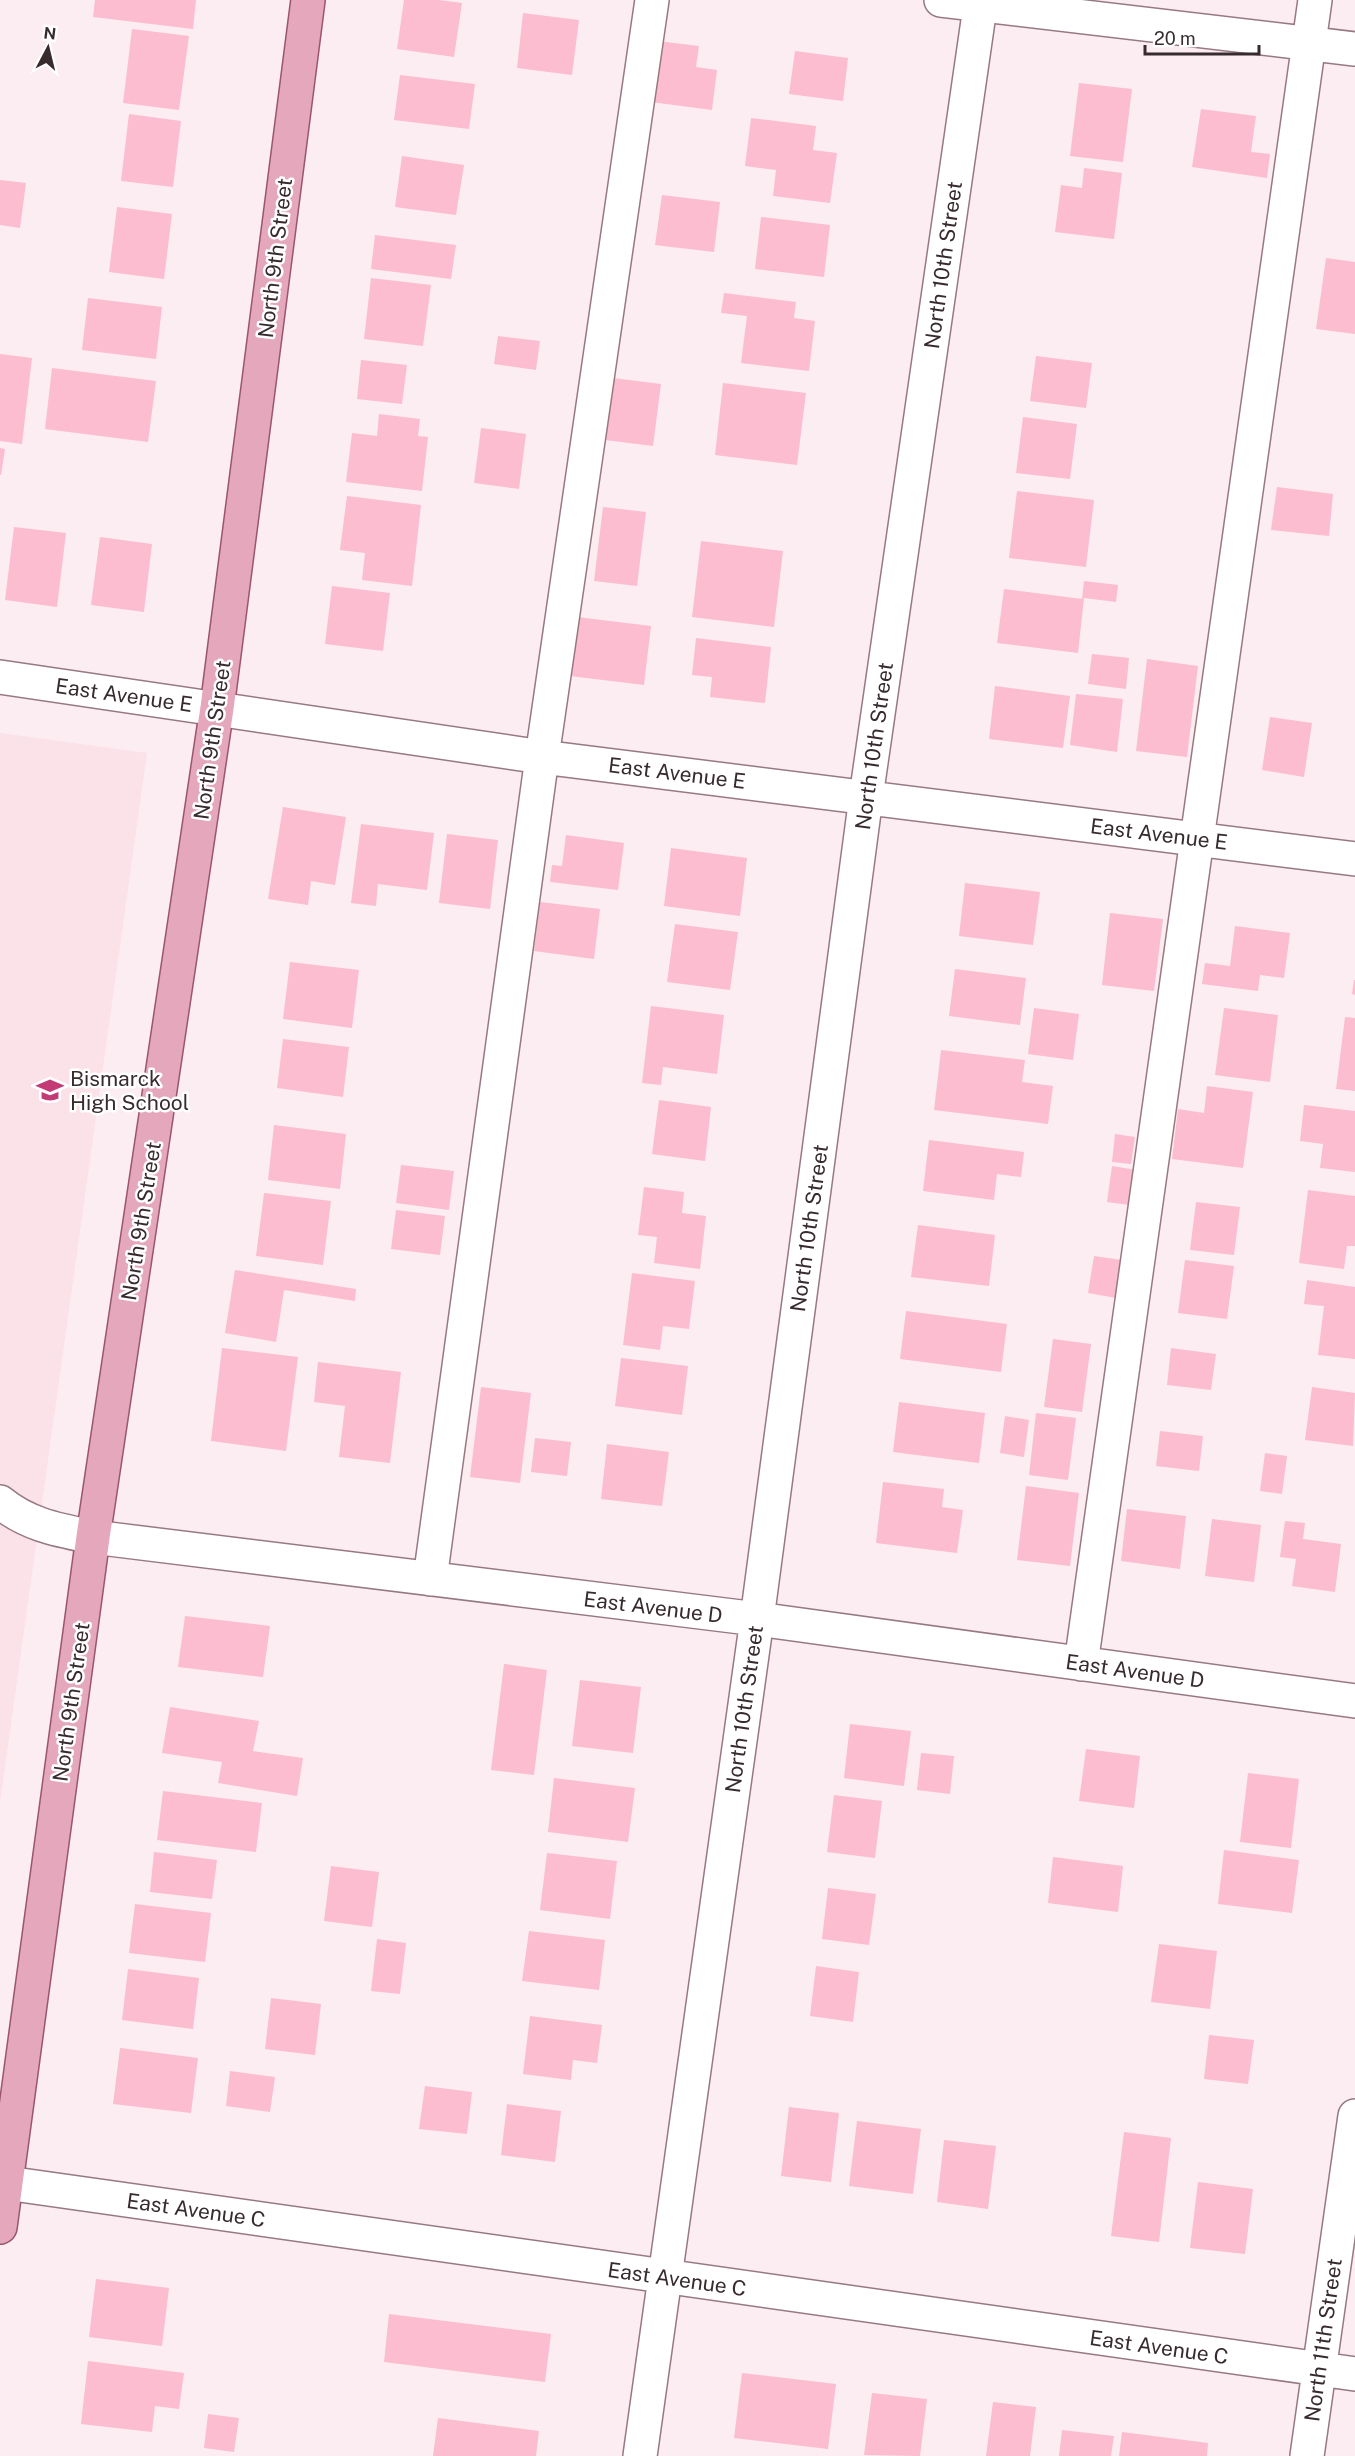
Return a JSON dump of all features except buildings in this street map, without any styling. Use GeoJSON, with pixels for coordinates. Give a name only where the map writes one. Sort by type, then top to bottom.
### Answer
{"type":"FeatureCollection","features":[{"type":"Feature","properties":{"kind":"main road","name":"North 9th Street"},"geometry":{"type":"LineString","coordinates":[[0,2227],[3,2182],[93,1537],[217,708],[308,0]]}},
{"type":"Feature","properties":{"kind":"street"},"geometry":{"type":"LineString","coordinates":[[430,1579],[542,757],[652,0]]}},
{"type":"Feature","properties":{"kind":"street"},"geometry":{"type":"LineString","coordinates":[[941,0],[1355,50]]}},
{"type":"Feature","properties":{"kind":"street"},"geometry":{"type":"LineString","coordinates":[[1081,1664],[1315,0]]}},
{"type":"Feature","properties":{"kind":"street","name":"North 10th Street"},"geometry":{"type":"LineString","coordinates":[[640,2456],[756,1619],[866,797],[980,3]]}},
{"type":"Feature","properties":{"kind":"street","name":"East Avenue E"},"geometry":{"type":"LineString","coordinates":[[0,677],[542,757],[1197,838],[1355,860]]}},
{"type":"Feature","properties":{"kind":"street","name":"East Avenue D"},"geometry":{"type":"LineString","coordinates":[[0,1502],[13,1513],[39,1525],[93,1537],[756,1619],[1355,1701]]}},
{"type":"Feature","properties":{"kind":"street","name":"North 11th Street"},"geometry":{"type":"LineString","coordinates":[[1307,2456],[1355,2116]]}},
{"type":"Feature","properties":{"kind":"street","name":"East Avenue C"},"geometry":{"type":"LineString","coordinates":[[3,2182],[1355,2374]]}},
{"type":"Feature","properties":{"kind":"shaded area","name":"Bismarck High School"},"geometry":{"type":"Polygon","coordinates":[[[0,733],[147,753],[0,1802],[0,733]]]}},
{"type":"Feature","properties":{"kind":"place","name":"Bismarck High School"},"geometry":{"type":"Point","coordinates":[50,1090]}}]}
